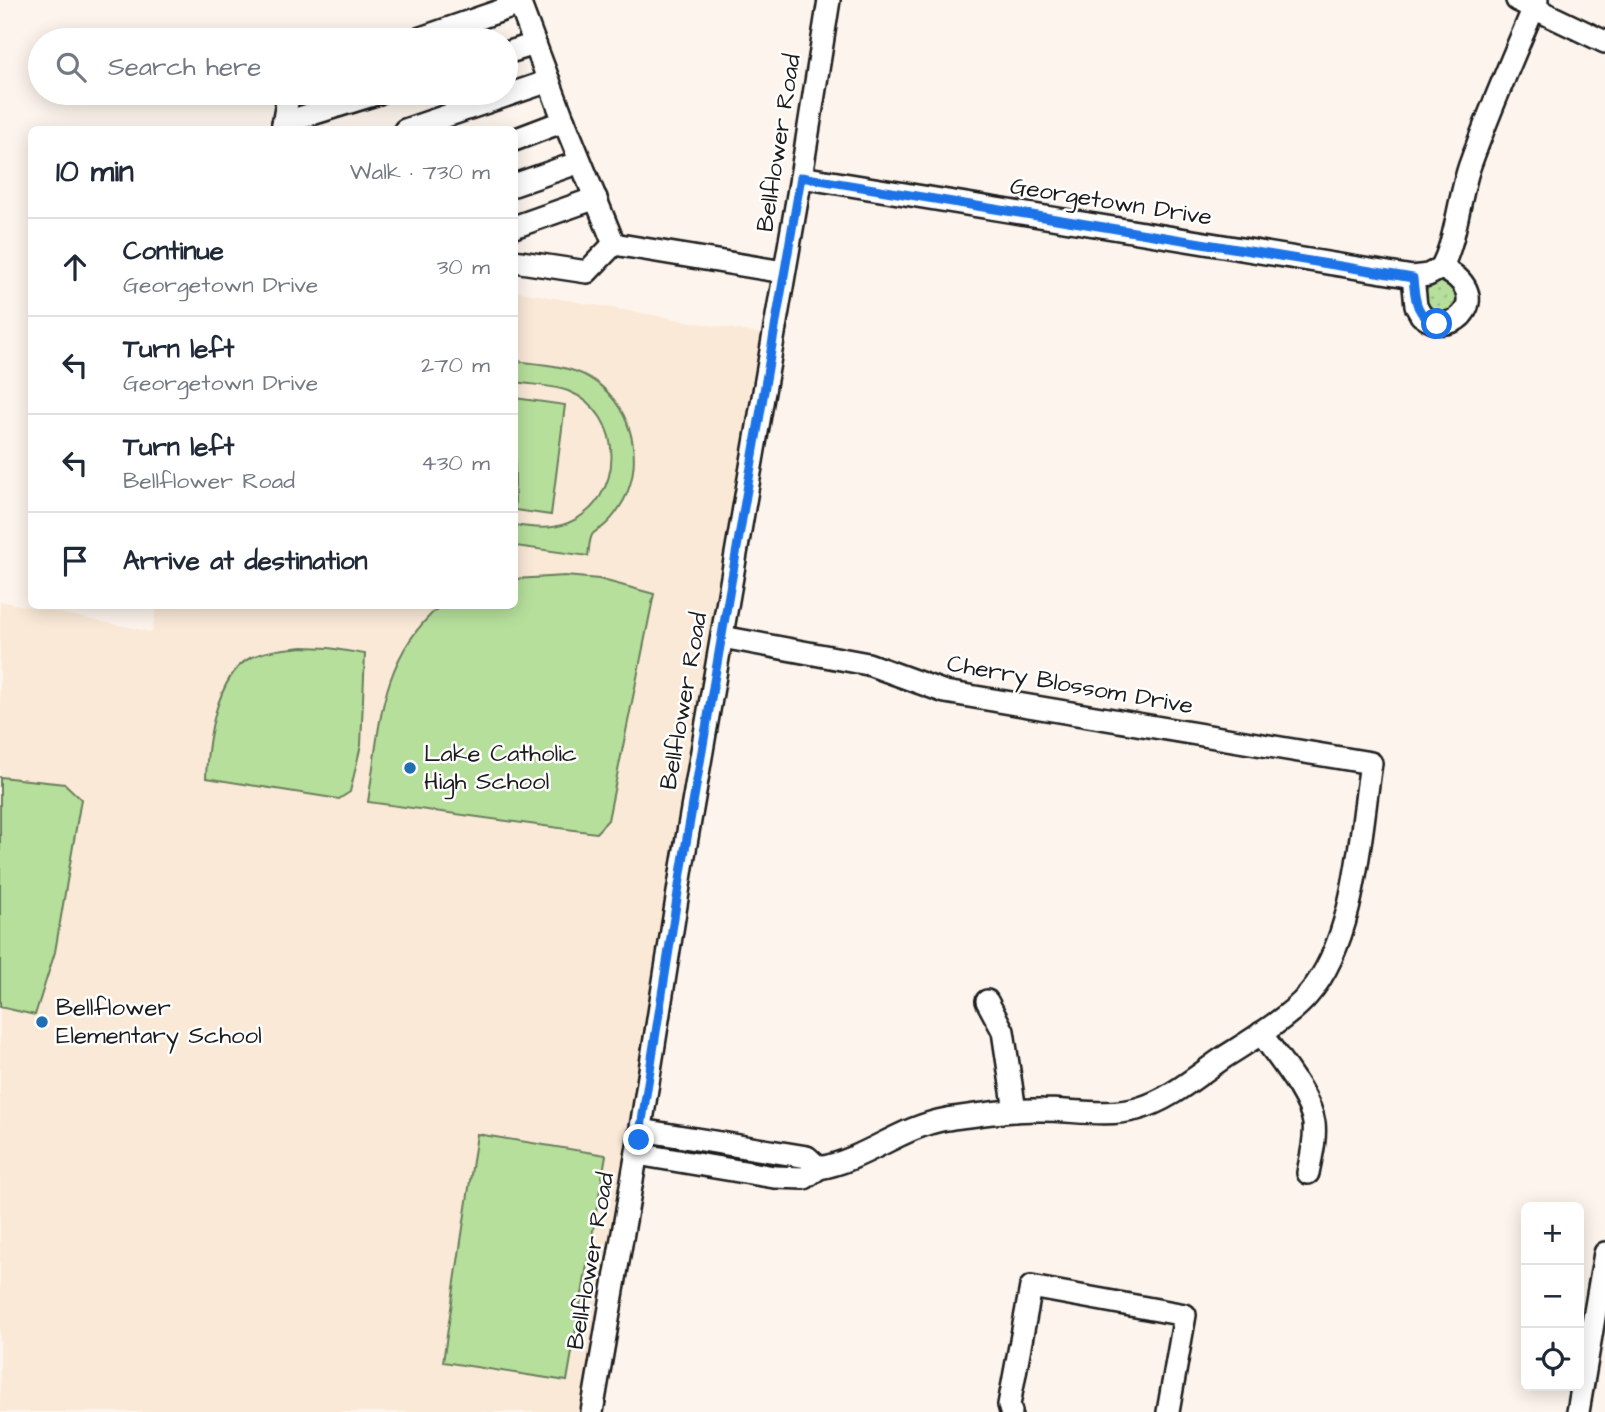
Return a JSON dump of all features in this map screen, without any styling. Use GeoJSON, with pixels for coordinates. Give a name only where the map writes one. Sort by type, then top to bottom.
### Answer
{"type":"FeatureCollection","features":[{"type":"Feature","properties":{"kind":"street","name":"Bellflower Road"},"geometry":{"type":"LineString","coordinates":[[592,1412],[829,0]]}},
{"type":"Feature","properties":{"kind":"street"},"geometry":{"type":"LineString","coordinates":[[1413,278],[1416,306],[1428,320],[1446,324],[1462,315],[1468,298],[1462,280],[1441,268],[1449,254],[1470,166],[1529,2],[1605,42]]}},
{"type":"Feature","properties":{"kind":"street"},"geometry":{"type":"LineString","coordinates":[[450,28],[520,4],[614,244]]}},
{"type":"Feature","properties":{"kind":"street"},"geometry":{"type":"LineString","coordinates":[[518,49],[535,44]]}},
{"type":"Feature","properties":{"kind":"street"},"geometry":{"type":"LineString","coordinates":[[518,92],[549,82]]}},
{"type":"Feature","properties":{"kind":"street"},"geometry":{"type":"LineString","coordinates":[[282,126],[286,105]]}},
{"type":"Feature","properties":{"kind":"street"},"geometry":{"type":"LineString","coordinates":[[282,126],[344,105]]}},
{"type":"Feature","properties":{"kind":"street"},"geometry":{"type":"LineString","coordinates":[[417,126],[480,105]]}},
{"type":"Feature","properties":{"kind":"street"},"geometry":{"type":"LineString","coordinates":[[518,138],[564,121]]}},
{"type":"Feature","properties":{"kind":"street"},"geometry":{"type":"LineString","coordinates":[[518,184],[580,162]]}},
{"type":"Feature","properties":{"kind":"street","name":"Georgetown Drive"},"geometry":{"type":"LineString","coordinates":[[801,177],[1413,278],[1428,275],[1441,268]]}},
{"type":"Feature","properties":{"kind":"street"},"geometry":{"type":"LineString","coordinates":[[518,226],[596,198]]}},
{"type":"Feature","properties":{"kind":"street"},"geometry":{"type":"LineString","coordinates":[[614,244],[783,272]]}},
{"type":"Feature","properties":{"kind":"street"},"geometry":{"type":"LineString","coordinates":[[518,262],[587,272],[614,244]]}},
{"type":"Feature","properties":{"kind":"street","name":"Cherry Blossom Drive"},"geometry":{"type":"LineString","coordinates":[[722,637],[868,664],[945,692],[1371,763],[1349,902],[1336,951],[1325,973],[1307,997],[1261,1033]]}},
{"type":"Feature","properties":{"kind":"street"},"geometry":{"type":"LineString","coordinates":[[987,1001],[1003,1031],[1014,1111]]}},
{"type":"Feature","properties":{"kind":"street"},"geometry":{"type":"LineString","coordinates":[[637,1154],[774,1177],[805,1178],[819,1168],[840,1164],[927,1123],[1014,1111],[1100,1112],[1139,1109],[1165,1096],[1261,1033],[1297,1087],[1314,1121],[1308,1173]]}},
{"type":"Feature","properties":{"kind":"street"},"geometry":{"type":"LineString","coordinates":[[641,1130],[807,1157],[819,1168]]}},
{"type":"Feature","properties":{"kind":"street"},"geometry":{"type":"LineString","coordinates":[[1578,1412],[1605,1253]]}},
{"type":"Feature","properties":{"kind":"street"},"geometry":{"type":"LineString","coordinates":[[1011,1412],[1009,1405],[1031,1287],[1185,1315],[1168,1412]]}},
{"type":"Feature","properties":{"kind":"shaded area","name":"Lake Catholic High School"},"geometry":{"type":"Polygon","coordinates":[[[518,292],[762,334],[582,1412],[0,1412],[0,601],[28,607],[28,609],[152,632],[156,609],[518,609],[518,292]]]}},
{"type":"Feature","properties":{"kind":"green space"},"geometry":{"type":"Polygon","coordinates":[[[1437,279],[1455,283],[1458,306],[1443,315],[1432,309],[1425,300],[1425,291],[1437,279]]]}},
{"type":"Feature","properties":{"kind":"green space"},"geometry":{"type":"Polygon","coordinates":[[[518,361],[562,367],[588,377],[603,387],[614,400],[630,431],[634,466],[630,483],[616,513],[592,535],[588,556],[518,546],[518,525],[549,528],[568,523],[587,512],[600,496],[609,477],[612,457],[609,437],[601,418],[587,402],[568,391],[518,382],[518,361]]]}},
{"type":"Feature","properties":{"kind":"green space"},"geometry":{"type":"Polygon","coordinates":[[[518,398],[565,405],[551,515],[518,510],[518,398]]]}},
{"type":"Feature","properties":{"kind":"green space"},"geometry":{"type":"Polygon","coordinates":[[[565,576],[599,579],[654,594],[608,820],[596,833],[368,802],[386,696],[405,648],[437,609],[518,609],[518,579],[565,576]]]}},
{"type":"Feature","properties":{"kind":"green space"},"geometry":{"type":"Polygon","coordinates":[[[303,647],[365,654],[361,745],[350,792],[339,799],[206,778],[211,730],[216,712],[221,695],[238,667],[256,655],[303,647]]]}},
{"type":"Feature","properties":{"kind":"green space"},"geometry":{"type":"Polygon","coordinates":[[[0,777],[65,784],[81,799],[55,952],[35,1015],[0,1007],[0,777]]]}},
{"type":"Feature","properties":{"kind":"green space"},"geometry":{"type":"Polygon","coordinates":[[[477,1134],[606,1155],[567,1381],[443,1362],[477,1134]]]}},
{"type":"Feature","properties":{"kind":"place","name":"Lake Catholic High School"},"geometry":{"type":"Point","coordinates":[410,768]}},
{"type":"Feature","properties":{"kind":"place","name":"Bellflower Elementary School"},"geometry":{"type":"Point","coordinates":[42,1022]}},
{"type":"Feature","properties":{"kind":"route"},"geometry":{"type":"LineString","coordinates":[[639,1140],[682,867],[801,177],[1413,278],[1416,306],[1428,320],[1437,324]]}}]}
